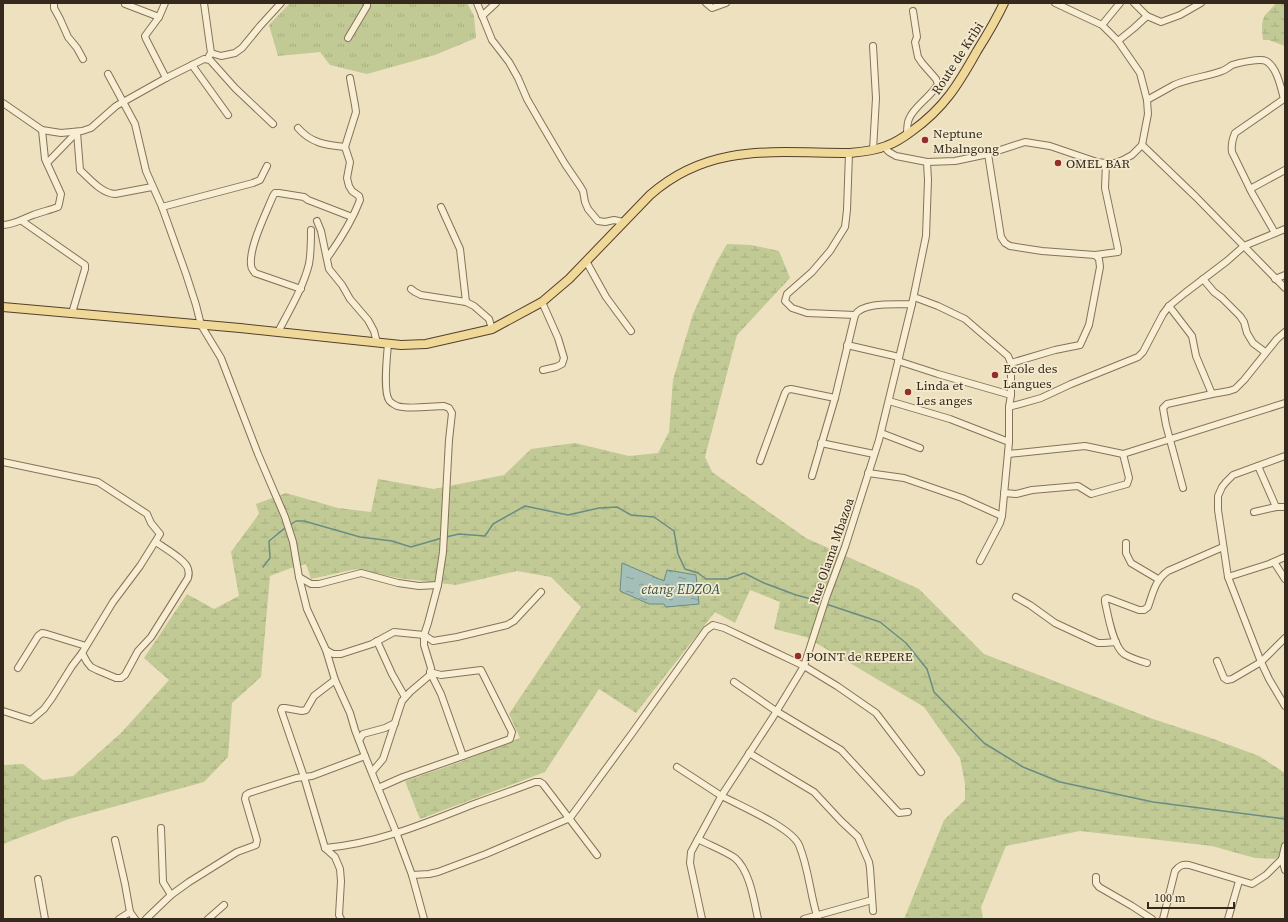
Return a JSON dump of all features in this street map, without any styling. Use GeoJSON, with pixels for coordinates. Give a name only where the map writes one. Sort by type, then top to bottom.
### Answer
{"type":"FeatureCollection","features":[{"type":"Feature","properties":{"kind":"main road","name":"Route de Kribi"},"geometry":{"type":"LineString","coordinates":[[3,307],[278,332],[401,345],[426,344],[492,329],[542,302],[569,279],[650,196],[677,175],[696,166],[735,154],[849,153],[873,150],[884,147],[907,135],[939,109],[954,90],[998,17],[1004,3]]}},
{"type":"Feature","properties":{"kind":"street"},"geometry":{"type":"LineString","coordinates":[[54,3],[54,8],[68,37],[77,48],[83,59]]}},
{"type":"Feature","properties":{"kind":"street"},"geometry":{"type":"LineString","coordinates":[[165,3],[158,17],[145,36],[166,78]]}},
{"type":"Feature","properties":{"kind":"street"},"geometry":{"type":"LineString","coordinates":[[204,3],[211,53],[208,59]]}},
{"type":"Feature","properties":{"kind":"street"},"geometry":{"type":"LineString","coordinates":[[211,53],[221,56],[235,54],[281,3]]}},
{"type":"Feature","properties":{"kind":"street"},"geometry":{"type":"LineString","coordinates":[[348,38],[367,6],[367,3]]}},
{"type":"Feature","properties":{"kind":"street"},"geometry":{"type":"LineString","coordinates":[[477,3],[492,40],[509,62],[527,99],[565,164],[583,191],[588,209],[598,221],[605,222],[614,220],[623,222]]}},
{"type":"Feature","properties":{"kind":"street"},"geometry":{"type":"LineString","coordinates":[[482,16],[496,3]]}},
{"type":"Feature","properties":{"kind":"street"},"geometry":{"type":"LineString","coordinates":[[706,3],[712,8],[726,3]]}},
{"type":"Feature","properties":{"kind":"street"},"geometry":{"type":"LineString","coordinates":[[884,147],[896,156],[927,162],[955,161],[988,154],[1025,142],[1050,146],[1097,162],[1112,164],[1132,155],[1142,145],[1148,114],[1147,100],[1140,73],[1118,41],[1102,26],[1056,3]]}},
{"type":"Feature","properties":{"kind":"street"},"geometry":{"type":"LineString","coordinates":[[1102,26],[1120,3]]}},
{"type":"Feature","properties":{"kind":"street"},"geometry":{"type":"LineString","coordinates":[[1134,3],[1147,16],[1162,22],[1180,15],[1201,3]]}},
{"type":"Feature","properties":{"kind":"street"},"geometry":{"type":"LineString","coordinates":[[125,4],[158,17]]}},
{"type":"Feature","properties":{"kind":"street"},"geometry":{"type":"LineString","coordinates":[[907,135],[909,119],[914,111],[935,91],[938,84],[936,79],[918,57],[915,42],[917,37],[913,12]]}},
{"type":"Feature","properties":{"kind":"street"},"geometry":{"type":"LineString","coordinates":[[1118,41],[1147,16]]}},
{"type":"Feature","properties":{"kind":"street"},"geometry":{"type":"LineString","coordinates":[[873,46],[876,98],[873,150]]}},
{"type":"Feature","properties":{"kind":"street"},"geometry":{"type":"LineString","coordinates":[[3,103],[42,130],[61,133],[77,132],[91,128],[111,110],[166,78],[204,59],[208,59],[235,88],[273,124]]}},
{"type":"Feature","properties":{"kind":"street"},"geometry":{"type":"LineString","coordinates":[[1147,100],[1186,80],[1222,71],[1233,65],[1260,59],[1266,61],[1274,70],[1280,82],[1284,99],[1235,133],[1232,140],[1232,152],[1274,233]]}},
{"type":"Feature","properties":{"kind":"street"},"geometry":{"type":"LineString","coordinates":[[192,65],[228,115]]}},
{"type":"Feature","properties":{"kind":"street"},"geometry":{"type":"LineString","coordinates":[[108,74],[135,124],[143,162],[152,187],[162,207],[196,305],[201,325],[221,358],[284,517],[293,542],[299,577],[307,609],[326,650],[335,680],[350,713],[365,756],[396,832],[412,875],[424,919]]}},
{"type":"Feature","properties":{"kind":"street"},"geometry":{"type":"LineString","coordinates":[[327,258],[352,217],[360,200],[359,196],[352,191],[349,186],[347,178],[350,162],[344,147],[356,112],[350,78]]}},
{"type":"Feature","properties":{"kind":"street"},"geometry":{"type":"LineString","coordinates":[[298,128],[304,135],[316,142],[344,147]]}},
{"type":"Feature","properties":{"kind":"street"},"geometry":{"type":"LineString","coordinates":[[3,225],[22,221],[32,215],[58,207],[60,204],[60,194],[44,152],[42,130]]}},
{"type":"Feature","properties":{"kind":"street"},"geometry":{"type":"LineString","coordinates":[[47,163],[77,132]]}},
{"type":"Feature","properties":{"kind":"street"},"geometry":{"type":"LineString","coordinates":[[77,132],[80,170],[98,188],[111,194],[115,194],[152,187]]}},
{"type":"Feature","properties":{"kind":"street"},"geometry":{"type":"LineString","coordinates":[[1142,145],[1196,197],[1285,288]]}},
{"type":"Feature","properties":{"kind":"street"},"geometry":{"type":"LineString","coordinates":[[849,153],[845,227],[830,251],[812,272],[787,294],[785,301],[792,308],[807,313],[855,315]]}},
{"type":"Feature","properties":{"kind":"street"},"geometry":{"type":"LineString","coordinates":[[988,154],[1001,236],[1004,242],[1010,246],[1042,251],[1095,255],[1118,252],[1105,188],[1106,163]]}},
{"type":"Feature","properties":{"kind":"street","name":"Rue Olama Mbazoa"},"geometry":{"type":"LineString","coordinates":[[702,919],[690,863],[691,852],[722,795],[804,666],[826,598],[845,547],[881,433],[914,297],[927,229],[927,162]]}},
{"type":"Feature","properties":{"kind":"street"},"geometry":{"type":"LineString","coordinates":[[162,207],[253,183],[260,180],[267,166]]}},
{"type":"Feature","properties":{"kind":"street"},"geometry":{"type":"LineString","coordinates":[[1250,189],[1285,170]]}},
{"type":"Feature","properties":{"kind":"street"},"geometry":{"type":"LineString","coordinates":[[301,289],[256,273],[252,270],[251,255],[262,221],[273,196],[276,193],[279,193],[304,197],[308,200],[352,217]]}},
{"type":"Feature","properties":{"kind":"street"},"geometry":{"type":"LineString","coordinates":[[440,207],[460,249],[466,302]]}},
{"type":"Feature","properties":{"kind":"street"},"geometry":{"type":"LineString","coordinates":[[22,221],[85,265],[72,313]]}},
{"type":"Feature","properties":{"kind":"street"},"geometry":{"type":"LineString","coordinates":[[317,221],[320,226],[329,269],[342,285],[350,299],[368,320],[374,331],[377,343]]}},
{"type":"Feature","properties":{"kind":"street"},"geometry":{"type":"LineString","coordinates":[[1009,407],[1041,398],[1071,384],[1138,357],[1143,352],[1163,314],[1169,306],[1244,246],[1285,229]]}},
{"type":"Feature","properties":{"kind":"street"},"geometry":{"type":"LineString","coordinates":[[278,332],[301,289],[308,266],[311,230]]}},
{"type":"Feature","properties":{"kind":"street"},"geometry":{"type":"LineString","coordinates":[[1011,363],[1055,350],[1080,345],[1089,325],[1100,267],[1099,259],[1095,255]]}},
{"type":"Feature","properties":{"kind":"street"},"geometry":{"type":"LineString","coordinates":[[586,261],[606,297],[631,331]]}},
{"type":"Feature","properties":{"kind":"street"},"geometry":{"type":"LineString","coordinates":[[1276,279],[1285,275]]}},
{"type":"Feature","properties":{"kind":"street"},"geometry":{"type":"LineString","coordinates":[[1203,279],[1214,292],[1232,306],[1244,322],[1247,333],[1253,343],[1265,352]]}},
{"type":"Feature","properties":{"kind":"street"},"geometry":{"type":"LineString","coordinates":[[412,289],[421,295],[466,302],[487,316],[492,329]]}},
{"type":"Feature","properties":{"kind":"street"},"geometry":{"type":"LineString","coordinates":[[914,297],[938,306],[965,319],[1008,356],[1011,363],[1012,395],[1009,407],[1009,442],[1002,516],[1000,524],[980,561]]}},
{"type":"Feature","properties":{"kind":"street"},"geometry":{"type":"LineString","coordinates":[[542,302],[558,338],[564,358],[562,364],[543,370]]}},
{"type":"Feature","properties":{"kind":"street"},"geometry":{"type":"LineString","coordinates":[[812,476],[835,398],[847,345],[857,311],[872,305],[912,304]]}},
{"type":"Feature","properties":{"kind":"street"},"geometry":{"type":"LineString","coordinates":[[1169,306],[1192,336],[1196,356],[1212,394]]}},
{"type":"Feature","properties":{"kind":"street"},"geometry":{"type":"LineString","coordinates":[[1183,488],[1166,425],[1163,408],[1167,404],[1235,389],[1244,380],[1265,352],[1285,332]]}},
{"type":"Feature","properties":{"kind":"street"},"geometry":{"type":"LineString","coordinates":[[372,772],[383,759],[402,701],[430,675],[431,668],[424,645],[424,635],[438,585],[443,552],[449,440],[452,413],[449,408],[444,406],[405,407],[396,405],[389,401],[386,382],[388,344]]}},
{"type":"Feature","properties":{"kind":"street"},"geometry":{"type":"LineString","coordinates":[[847,345],[898,359],[938,374],[1012,395]]}},
{"type":"Feature","properties":{"kind":"street"},"geometry":{"type":"LineString","coordinates":[[760,461],[787,390],[791,389],[835,398]]}},
{"type":"Feature","properties":{"kind":"street"},"geometry":{"type":"LineString","coordinates":[[889,401],[950,419],[1009,442]]}},
{"type":"Feature","properties":{"kind":"street"},"geometry":{"type":"LineString","coordinates":[[1008,454],[1085,446],[1123,454],[1285,403]]}},
{"type":"Feature","properties":{"kind":"street"},"geometry":{"type":"LineString","coordinates":[[881,433],[920,448]]}},
{"type":"Feature","properties":{"kind":"street"},"geometry":{"type":"LineString","coordinates":[[821,443],[874,454]]}},
{"type":"Feature","properties":{"kind":"street"},"geometry":{"type":"LineString","coordinates":[[1004,493],[1016,494],[1032,490],[1078,486],[1091,494],[1128,484],[1129,478],[1123,454]]}},
{"type":"Feature","properties":{"kind":"street"},"geometry":{"type":"LineString","coordinates":[[1285,456],[1233,476],[1222,487],[1218,496],[1218,510],[1228,577],[1261,662],[1285,706]]}},
{"type":"Feature","properties":{"kind":"street"},"geometry":{"type":"LineString","coordinates":[[3,462],[98,482],[147,514],[151,523],[160,534],[140,566],[113,602],[82,653],[44,709],[33,719],[29,720],[3,712]]}},
{"type":"Feature","properties":{"kind":"street"},"geometry":{"type":"LineString","coordinates":[[1258,466],[1276,507]]}},
{"type":"Feature","properties":{"kind":"street"},"geometry":{"type":"LineString","coordinates":[[868,473],[904,478],[962,498],[1002,516]]}},
{"type":"Feature","properties":{"kind":"street"},"geometry":{"type":"LineString","coordinates":[[1254,512],[1276,507],[1285,507]]}},
{"type":"Feature","properties":{"kind":"street"},"geometry":{"type":"LineString","coordinates":[[82,653],[91,667],[116,678],[121,678],[125,676],[138,651],[151,637],[188,578],[189,574],[188,568],[183,562],[156,542]]}},
{"type":"Feature","properties":{"kind":"street"},"geometry":{"type":"LineString","coordinates":[[1126,543],[1126,553],[1131,563],[1158,579]]}},
{"type":"Feature","properties":{"kind":"street"},"geometry":{"type":"LineString","coordinates":[[1147,663],[1125,655],[1120,651],[1116,642],[1105,599],[1107,598],[1139,610],[1144,610],[1148,607],[1158,579],[1168,571],[1223,546]]}},
{"type":"Feature","properties":{"kind":"street"},"geometry":{"type":"LineString","coordinates":[[1228,577],[1285,557]]}},
{"type":"Feature","properties":{"kind":"street"},"geometry":{"type":"LineString","coordinates":[[1274,562],[1285,579]]}},
{"type":"Feature","properties":{"kind":"street"},"geometry":{"type":"LineString","coordinates":[[299,577],[310,584],[319,584],[361,573],[398,583],[419,586],[438,585]]}},
{"type":"Feature","properties":{"kind":"street"},"geometry":{"type":"LineString","coordinates":[[326,650],[333,654],[341,654],[377,641],[394,632],[424,635],[433,641],[457,638],[507,625],[514,621],[541,592]]}},
{"type":"Feature","properties":{"kind":"street"},"geometry":{"type":"LineString","coordinates":[[1016,597],[1055,623],[1098,643],[1116,642]]}},
{"type":"Feature","properties":{"kind":"street"},"geometry":{"type":"LineString","coordinates":[[412,875],[433,873],[472,859],[570,818],[706,630],[713,625],[724,628],[804,666],[837,686],[876,713],[921,772]]}},
{"type":"Feature","properties":{"kind":"street"},"geometry":{"type":"LineString","coordinates":[[18,668],[38,636],[42,633],[86,646]]}},
{"type":"Feature","properties":{"kind":"street"},"geometry":{"type":"LineString","coordinates":[[1217,661],[1224,678],[1227,680],[1232,679],[1261,662],[1285,638]]}},
{"type":"Feature","properties":{"kind":"street"},"geometry":{"type":"LineString","coordinates":[[377,641],[392,674],[405,697]]}},
{"type":"Feature","properties":{"kind":"street"},"geometry":{"type":"LineString","coordinates":[[378,788],[403,777],[510,739],[512,732],[496,703],[481,670],[441,675],[430,672]]}},
{"type":"Feature","properties":{"kind":"street"},"geometry":{"type":"LineString","coordinates":[[430,672],[441,694],[463,756]]}},
{"type":"Feature","properties":{"kind":"street"},"geometry":{"type":"LineString","coordinates":[[335,680],[314,696],[306,710],[302,711],[285,708],[282,708],[281,710],[304,777],[325,848],[335,857],[340,869],[341,881],[339,915],[341,919]]}},
{"type":"Feature","properties":{"kind":"street"},"geometry":{"type":"LineString","coordinates":[[734,682],[776,711],[840,750],[899,813],[908,812]]}},
{"type":"Feature","properties":{"kind":"street"},"geometry":{"type":"LineString","coordinates":[[359,740],[363,734],[395,723]]}},
{"type":"Feature","properties":{"kind":"street"},"geometry":{"type":"LineString","coordinates":[[749,753],[814,792],[858,837],[869,862],[873,911]]}},
{"type":"Feature","properties":{"kind":"street"},"geometry":{"type":"LineString","coordinates":[[146,919],[171,895],[189,882],[237,852],[256,845],[257,840],[245,798],[249,792],[296,778],[312,776],[365,756]]}},
{"type":"Feature","properties":{"kind":"street"},"geometry":{"type":"LineString","coordinates":[[677,767],[792,835],[799,845],[808,874],[817,917]]}},
{"type":"Feature","properties":{"kind":"street"},"geometry":{"type":"LineString","coordinates":[[325,848],[339,847],[367,841],[424,824],[534,782],[540,782],[570,818],[597,855]]}},
{"type":"Feature","properties":{"kind":"street"},"geometry":{"type":"LineString","coordinates":[[161,828],[163,882],[171,895]]}},
{"type":"Feature","properties":{"kind":"street"},"geometry":{"type":"LineString","coordinates":[[115,840],[126,884],[130,912],[135,919]]}},
{"type":"Feature","properties":{"kind":"street"},"geometry":{"type":"LineString","coordinates":[[698,840],[734,858],[740,864],[746,875],[758,919]]}},
{"type":"Feature","properties":{"kind":"street"},"geometry":{"type":"LineString","coordinates":[[1285,846],[1282,859],[1285,870]]}},
{"type":"Feature","properties":{"kind":"street"},"geometry":{"type":"LineString","coordinates":[[1163,919],[1175,871],[1179,866],[1184,864],[1189,865],[1252,884],[1266,875],[1282,859]]}},
{"type":"Feature","properties":{"kind":"street"},"geometry":{"type":"LineString","coordinates":[[1096,877],[1096,883],[1099,887],[1152,919]]}},
{"type":"Feature","properties":{"kind":"street"},"geometry":{"type":"LineString","coordinates":[[38,879],[45,919]]}},
{"type":"Feature","properties":{"kind":"street"},"geometry":{"type":"LineString","coordinates":[[1228,919],[1239,881]]}},
{"type":"Feature","properties":{"kind":"street"},"geometry":{"type":"LineString","coordinates":[[804,919],[817,917],[872,900]]}},
{"type":"Feature","properties":{"kind":"street"},"geometry":{"type":"LineString","coordinates":[[208,919],[224,905]]}},
{"type":"Feature","properties":{"kind":"street"},"geometry":{"type":"LineString","coordinates":[[119,919],[130,912]]}},
{"type":"Feature","properties":{"kind":"green space"},"geometry":{"type":"Polygon","coordinates":[[[290,3],[467,3],[474,16],[476,38],[435,55],[367,74],[330,65],[320,52],[278,56],[269,25],[290,3]]]}},
{"type":"Feature","properties":{"kind":"green space"},"geometry":{"type":"Polygon","coordinates":[[[1276,3],[1285,3],[1285,46],[1269,40],[1263,40],[1263,19],[1276,3]]]}},
{"type":"Feature","properties":{"kind":"green space"},"geometry":{"type":"Polygon","coordinates":[[[727,244],[751,245],[779,251],[790,278],[737,335],[705,457],[712,472],[806,538],[919,589],[984,654],[1153,719],[1259,756],[1285,773],[1285,858],[1282,855],[1275,859],[1255,858],[1212,846],[1080,831],[1006,846],[981,907],[983,919],[904,919],[944,820],[965,800],[965,784],[960,758],[924,707],[806,637],[774,629],[780,602],[750,590],[735,623],[715,612],[636,713],[599,689],[545,772],[420,819],[405,781],[460,762],[520,738],[509,714],[581,607],[551,577],[517,571],[456,585],[398,578],[356,569],[311,579],[306,564],[270,576],[261,677],[232,703],[228,757],[204,782],[69,819],[3,844],[3,765],[23,764],[43,780],[73,776],[121,733],[169,680],[144,658],[187,594],[214,609],[239,596],[231,552],[259,514],[256,504],[286,493],[338,508],[371,512],[378,479],[434,489],[504,475],[531,449],[575,443],[629,456],[658,453],[669,432],[673,380],[693,314],[716,263],[727,244]]]}},
{"type":"Feature","properties":{"kind":"water","name":"etang EDZOA"},"geometry":{"type":"Polygon","coordinates":[[[622,563],[664,581],[667,570],[696,575],[699,604],[666,607],[664,604],[649,604],[620,591],[622,563]]]}},
{"type":"Feature","properties":{"kind":"waterway"},"geometry":{"type":"LineString","coordinates":[[446,537],[459,534],[485,536],[493,524],[525,506],[568,515],[599,508],[617,507],[631,515],[654,517],[674,531],[678,554],[685,569],[698,573],[706,579],[727,579],[744,573],[764,583],[796,595],[823,602]]}},
{"type":"Feature","properties":{"kind":"waterway"},"geometry":{"type":"LineString","coordinates":[[290,525],[296,521],[304,521],[360,537],[392,541],[411,547],[442,538]]}},
{"type":"Feature","properties":{"kind":"waterway"},"geometry":{"type":"LineString","coordinates":[[263,567],[270,558],[269,541],[287,527]]}},
{"type":"Feature","properties":{"kind":"waterway"},"geometry":{"type":"LineString","coordinates":[[826,604],[880,622],[906,643],[927,669],[934,692],[984,743],[1023,767],[1060,782],[1153,802],[1285,819]]}},
{"type":"Feature","properties":{"kind":"place","name":"Neptune Mbalngong"},"geometry":{"type":"Point","coordinates":[925,140]}},
{"type":"Feature","properties":{"kind":"place","name":"OMEL BAR"},"geometry":{"type":"Point","coordinates":[1058,163]}},
{"type":"Feature","properties":{"kind":"place","name":"Ecole des Langues"},"geometry":{"type":"Point","coordinates":[995,375]}},
{"type":"Feature","properties":{"kind":"place","name":"Linda et Les anges"},"geometry":{"type":"Point","coordinates":[908,392]}},
{"type":"Feature","properties":{"kind":"place","name":"POINT de REPERE"},"geometry":{"type":"Point","coordinates":[798,656]}}]}
